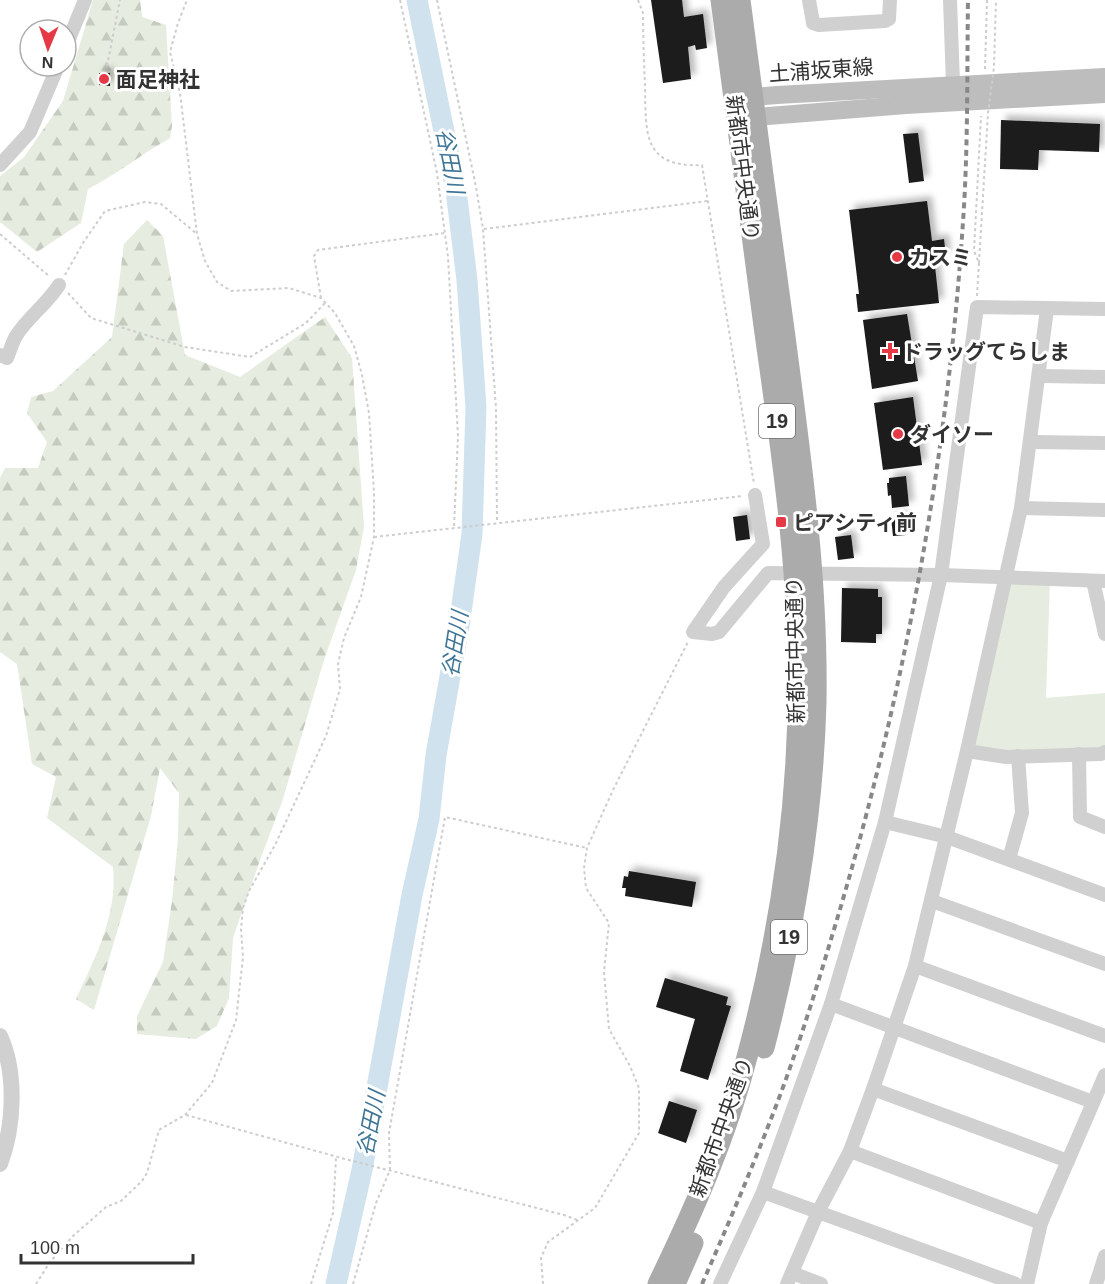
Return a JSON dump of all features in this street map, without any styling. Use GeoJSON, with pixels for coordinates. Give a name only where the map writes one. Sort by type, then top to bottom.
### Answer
{"type":"FeatureCollection","features":[{"type":"Feature","properties":{"kind":"main road","name":"新都市中央通り"},"geometry":{"type":"LineString","coordinates":[[721,0],[748,108]]}},
{"type":"Feature","properties":{"kind":"main road","name":"新都市中央通り"},"geometry":{"type":"LineString","coordinates":[[675,1284],[734,1140],[760,1062],[783,970],[801,865],[814,745],[816,661],[776,413],[740,0]]}},
{"type":"Feature","properties":{"kind":"main road","name":"土浦坂東線"},"geometry":{"type":"LineString","coordinates":[[748,108],[953,84],[1105,77]]}},
{"type":"Feature","properties":{"kind":"main road","name":"土浦坂東線"},"geometry":{"type":"LineString","coordinates":[[748,108],[935,104],[1105,94]]}},
{"type":"Feature","properties":{"kind":"main road","name":"新都市中央通り"},"geometry":{"type":"LineString","coordinates":[[658,1284],[722,1135],[747,1059],[777,921],[786,862],[796,747],[803,573]]}},
{"type":"Feature","properties":{"kind":"street"},"geometry":{"type":"LineString","coordinates":[[78,18],[85,0]]}},
{"type":"Feature","properties":{"kind":"street"},"geometry":{"type":"LineString","coordinates":[[809,0],[812,18],[819,26],[885,21],[891,14],[890,0]]}},
{"type":"Feature","properties":{"kind":"street"},"geometry":{"type":"LineString","coordinates":[[950,0],[953,84]]}},
{"type":"Feature","properties":{"kind":"street"},"geometry":{"type":"LineString","coordinates":[[0,165],[30,132],[53,78]]}},
{"type":"Feature","properties":{"kind":"street"},"geometry":{"type":"LineString","coordinates":[[0,355],[7,358],[15,338],[30,318],[50,300],[59,285]]}},
{"type":"Feature","properties":{"kind":"street"},"geometry":{"type":"LineString","coordinates":[[720,1284],[763,1192],[831,1004],[885,822],[941,575],[976,308],[1105,309]]}},
{"type":"Feature","properties":{"kind":"street"},"geometry":{"type":"LineString","coordinates":[[821,1284],[789,1279],[818,1212],[850,1151],[915,966],[968,750],[1022,508],[1047,309]]}},
{"type":"Feature","properties":{"kind":"street"},"geometry":{"type":"LineString","coordinates":[[1039,376],[1105,377]]}},
{"type":"Feature","properties":{"kind":"street"},"geometry":{"type":"LineString","coordinates":[[1031,442],[1105,443]]}},
{"type":"Feature","properties":{"kind":"street"},"geometry":{"type":"LineString","coordinates":[[755,495],[763,544],[724,587],[693,632],[712,634],[720,632],[768,573],[803,573],[1099,581],[1105,634]]}},
{"type":"Feature","properties":{"kind":"street"},"geometry":{"type":"LineString","coordinates":[[1022,508],[1105,510]]}},
{"type":"Feature","properties":{"kind":"street"},"geometry":{"type":"LineString","coordinates":[[968,750],[1006,757],[1105,752]]}},
{"type":"Feature","properties":{"kind":"street"},"geometry":{"type":"LineString","coordinates":[[1079,754],[1080,817],[1105,826]]}},
{"type":"Feature","properties":{"kind":"street"},"geometry":{"type":"LineString","coordinates":[[1009,859],[1022,813],[1018,756]]}},
{"type":"Feature","properties":{"kind":"street"},"geometry":{"type":"LineString","coordinates":[[885,822],[947,837],[1105,895]]}},
{"type":"Feature","properties":{"kind":"street"},"geometry":{"type":"LineString","coordinates":[[932,901],[1105,964]]}},
{"type":"Feature","properties":{"kind":"street"},"geometry":{"type":"LineString","coordinates":[[915,966],[1105,1036]]}},
{"type":"Feature","properties":{"kind":"street"},"geometry":{"type":"LineString","coordinates":[[831,1004],[1094,1102]]}},
{"type":"Feature","properties":{"kind":"street"},"geometry":{"type":"LineString","coordinates":[[0,1036],[4,1045],[12,1095],[10,1129],[0,1164]]}},
{"type":"Feature","properties":{"kind":"street"},"geometry":{"type":"LineString","coordinates":[[1026,1284],[1041,1223],[1105,1075]]}},
{"type":"Feature","properties":{"kind":"street"},"geometry":{"type":"LineString","coordinates":[[873,1089],[1068,1161]]}},
{"type":"Feature","properties":{"kind":"street"},"geometry":{"type":"LineString","coordinates":[[850,1151],[1041,1223]]}},
{"type":"Feature","properties":{"kind":"street"},"geometry":{"type":"LineString","coordinates":[[763,1192],[1016,1284]]}},
{"type":"Feature","properties":{"kind":"street"},"geometry":{"type":"LineString","coordinates":[[1096,1284],[1105,1256]]}},
{"type":"Feature","properties":{"kind":"path"},"geometry":{"type":"LineString","coordinates":[[107,66],[120,0]]}},
{"type":"Feature","properties":{"kind":"path"},"geometry":{"type":"LineString","coordinates":[[187,0],[178,23],[171,52],[180,93],[197,234],[205,261],[217,282],[231,291],[289,288],[321,298]]}},
{"type":"Feature","properties":{"kind":"path"},"geometry":{"type":"LineString","coordinates":[[399,0],[429,134],[445,233],[456,382],[458,465],[456,527]]}},
{"type":"Feature","properties":{"kind":"path"},"geometry":{"type":"LineString","coordinates":[[437,0],[483,229],[496,408],[495,523]]}},
{"type":"Feature","properties":{"kind":"path"},"geometry":{"type":"LineString","coordinates":[[374,537],[755,495],[702,165],[683,166],[667,159],[648,140],[644,117],[643,13],[638,0]]}},
{"type":"Feature","properties":{"kind":"path"},"geometry":{"type":"LineString","coordinates":[[985,69],[987,0]]}},
{"type":"Feature","properties":{"kind":"path"},"geometry":{"type":"LineString","coordinates":[[976,308],[988,113],[994,67],[996,0]]}},
{"type":"Feature","properties":{"kind":"path"},"geometry":{"type":"LineString","coordinates":[[988,113],[995,113]]}},
{"type":"Feature","properties":{"kind":"path"},"geometry":{"type":"LineString","coordinates":[[979,263],[975,251],[981,114]]}},
{"type":"Feature","properties":{"kind":"path"},"geometry":{"type":"LineString","coordinates":[[483,229],[708,201]]}},
{"type":"Feature","properties":{"kind":"path"},"geometry":{"type":"LineString","coordinates":[[59,285],[105,211],[146,202],[161,204],[197,234]]}},
{"type":"Feature","properties":{"kind":"path"},"geometry":{"type":"LineString","coordinates":[[36,1284],[73,1236],[106,1207],[122,1201],[134,1190],[147,1173],[159,1130],[185,1115],[212,1083],[236,1020],[243,957],[241,929],[243,908],[249,891],[275,845],[326,736],[340,689],[338,664],[344,638],[361,597],[374,537],[375,493],[369,413],[362,375],[354,346],[334,313],[321,298],[314,256],[318,250],[445,233]]}},
{"type":"Feature","properties":{"kind":"path"},"geometry":{"type":"LineString","coordinates":[[0,234],[59,285],[91,318],[185,347],[250,357],[306,323],[325,303]]}},
{"type":"Feature","properties":{"kind":"path"},"geometry":{"type":"LineString","coordinates":[[543,1284],[541,1258],[548,1242],[595,1208],[639,1133],[639,1088],[630,1066],[609,1029],[603,972],[609,923],[586,888],[584,868],[586,848],[693,632]]}},
{"type":"Feature","properties":{"kind":"path"},"geometry":{"type":"LineString","coordinates":[[353,1284],[376,1203],[390,1170],[389,1133],[445,818],[586,848]]}},
{"type":"Feature","properties":{"kind":"path"},"geometry":{"type":"LineString","coordinates":[[185,1115],[580,1221]]}},
{"type":"Feature","properties":{"kind":"path"},"geometry":{"type":"LineString","coordinates":[[311,1284],[333,1213],[336,1157]]}},
{"type":"Feature","properties":{"kind":"green space"},"geometry":{"type":"Polygon","coordinates":[[[93,0],[140,0],[142,17],[166,25],[172,126],[170,138],[88,189],[81,223],[37,252],[0,222],[0,176],[24,157],[63,101],[70,78],[78,78],[78,50],[93,0]]]}},
{"type":"Feature","properties":{"kind":"green space"},"geometry":{"type":"Polygon","coordinates":[[[147,220],[163,236],[185,355],[240,377],[325,317],[352,358],[364,527],[356,570],[324,660],[282,802],[233,938],[229,998],[217,1026],[196,1039],[137,1034],[137,1016],[163,962],[178,839],[179,793],[160,768],[151,816],[94,1010],[76,999],[104,935],[112,902],[113,867],[47,818],[56,777],[32,764],[17,664],[0,652],[0,478],[5,468],[38,468],[47,442],[27,413],[31,397],[53,391],[112,337],[124,244],[147,220]]]}},
{"type":"Feature","properties":{"kind":"green space"},"geometry":{"type":"Polygon","coordinates":[[[1005,578],[1050,580],[1046,698],[1105,693],[1105,752],[967,751],[1005,578]]]}},
{"type":"Feature","properties":{"kind":"building"},"geometry":{"type":"Polygon","coordinates":[[[651,0],[682,0],[684,17],[703,14],[707,48],[696,50],[695,45],[688,47],[691,79],[663,83],[651,0]]]}},
{"type":"Feature","properties":{"kind":"building","name":"面足神社"},"geometry":{"type":"Polygon","coordinates":[[[99,73],[110,73],[110,86],[99,85],[99,73]]]}},
{"type":"Feature","properties":{"kind":"building"},"geometry":{"type":"Polygon","coordinates":[[[1001,120],[1100,124],[1099,152],[1039,150],[1038,170],[1000,169],[1001,120]]]}},
{"type":"Feature","properties":{"kind":"building"},"geometry":{"type":"Polygon","coordinates":[[[918,133],[924,181],[909,183],[903,134],[918,133]]]}},
{"type":"Feature","properties":{"kind":"building","name":"カスミ"},"geometry":{"type":"Polygon","coordinates":[[[927,201],[932,241],[944,239],[946,256],[934,257],[939,303],[858,312],[856,294],[859,294],[849,210],[927,201]]]}},
{"type":"Feature","properties":{"kind":"building","name":"ドラッグてらしま"},"geometry":{"type":"Polygon","coordinates":[[[907,314],[918,381],[872,389],[863,320],[907,314]]]}},
{"type":"Feature","properties":{"kind":"building","name":"ダイソー"},"geometry":{"type":"Polygon","coordinates":[[[913,397],[922,465],[883,470],[874,403],[913,397]]]}},
{"type":"Feature","properties":{"kind":"building"},"geometry":{"type":"Polygon","coordinates":[[[906,476],[909,506],[892,508],[891,495],[888,496],[889,478],[906,476]]]}},
{"type":"Feature","properties":{"kind":"building"},"geometry":{"type":"Polygon","coordinates":[[[747,515],[750,539],[736,541],[733,517],[747,515]]]}},
{"type":"Feature","properties":{"kind":"building"},"geometry":{"type":"Polygon","coordinates":[[[904,516],[906,535],[893,536],[891,517],[904,516]]]}},
{"type":"Feature","properties":{"kind":"building"},"geometry":{"type":"Polygon","coordinates":[[[851,535],[854,558],[838,560],[835,537],[851,535]]]}},
{"type":"Feature","properties":{"kind":"building"},"geometry":{"type":"Polygon","coordinates":[[[842,588],[878,589],[878,597],[882,597],[882,634],[876,634],[876,643],[841,642],[842,588]]]}},
{"type":"Feature","properties":{"kind":"building"},"geometry":{"type":"Polygon","coordinates":[[[629,871],[696,882],[692,907],[625,896],[626,888],[622,888],[624,876],[628,877],[629,871]]]}},
{"type":"Feature","properties":{"kind":"building"},"geometry":{"type":"Polygon","coordinates":[[[665,978],[728,997],[726,1005],[731,1006],[708,1080],[680,1071],[695,1019],[656,1007],[665,978]]]}},
{"type":"Feature","properties":{"kind":"building"},"geometry":{"type":"Polygon","coordinates":[[[669,1101],[697,1110],[686,1143],[658,1133],[669,1101]]]}},
{"type":"Feature","properties":{"kind":"waterway","name":"谷田川"},"geometry":{"type":"LineString","coordinates":[[336,1284],[362,1170],[412,895],[429,819],[436,755],[459,626],[472,534],[476,407],[467,280],[456,190],[417,0]]}},
{"type":"Feature","properties":{"kind":"railway"},"geometry":{"type":"LineString","coordinates":[[702,1284],[767,1128],[806,1022],[858,847],[901,666],[935,483],[957,299],[967,129],[968,0]]}},
{"type":"Feature","properties":{"kind":"place","name":"面足神社"},"geometry":{"type":"Point","coordinates":[104,79]}},
{"type":"Feature","properties":{"kind":"place","name":"カスミ"},"geometry":{"type":"Point","coordinates":[897,257]}},
{"type":"Feature","properties":{"kind":"place","name":"ドラッグてらしま"},"geometry":{"type":"Point","coordinates":[890,351]}},
{"type":"Feature","properties":{"kind":"place","name":"ダイソー"},"geometry":{"type":"Point","coordinates":[898,434]}},
{"type":"Feature","properties":{"kind":"place","name":"ピアシティ前"},"geometry":{"type":"Point","coordinates":[781,522]}}]}
